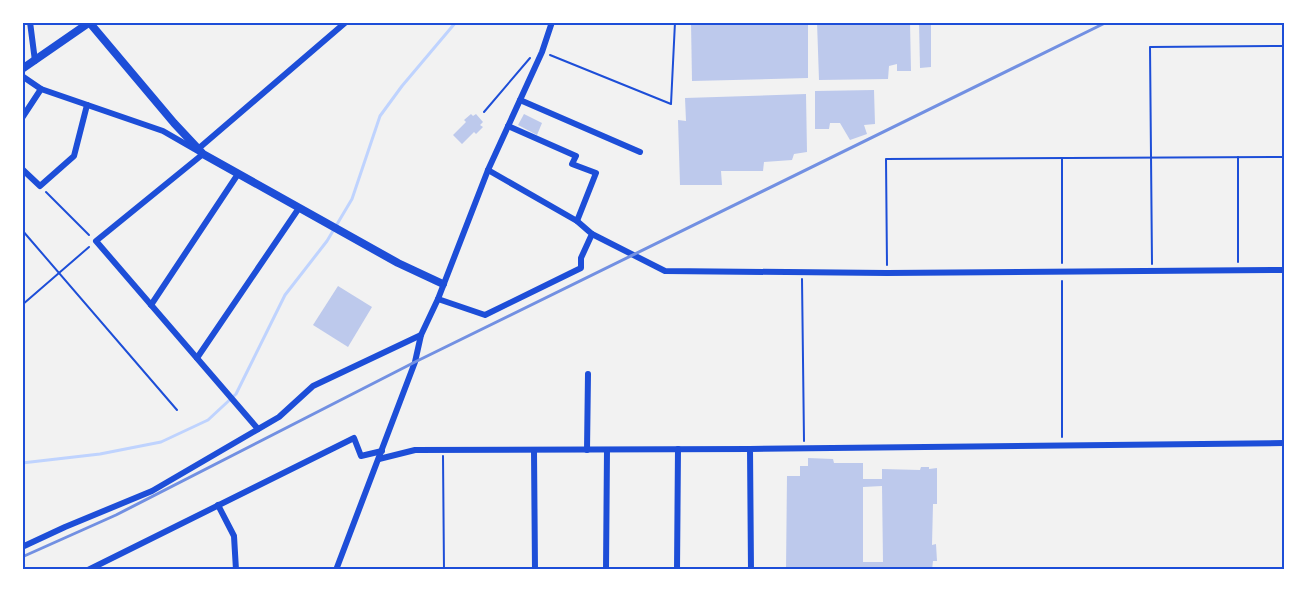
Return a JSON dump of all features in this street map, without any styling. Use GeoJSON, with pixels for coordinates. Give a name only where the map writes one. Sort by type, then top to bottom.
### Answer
{"type":"FeatureCollection","features":[{"type":"Feature","properties":{"kind":"street"},"geometry":{"type":"LineString","coordinates":[[30,22],[35,61]]}},
{"type":"Feature","properties":{"kind":"street"},"geometry":{"type":"LineString","coordinates":[[258,429],[96,242],[201,152],[346,22]]}},
{"type":"Feature","properties":{"kind":"street"},"geometry":{"type":"LineString","coordinates":[[336,570],[415,362],[421,335],[438,299],[488,170],[542,52],[552,22]]}},
{"type":"Feature","properties":{"kind":"street"},"geometry":{"type":"LineString","coordinates":[[22,69],[89,23],[201,152]]}},
{"type":"Feature","properties":{"kind":"street"},"geometry":{"type":"LineString","coordinates":[[22,76],[41,89],[163,131],[398,263],[443,284]]}},
{"type":"Feature","properties":{"kind":"street"},"geometry":{"type":"LineString","coordinates":[[22,118],[41,89]]}},
{"type":"Feature","properties":{"kind":"street"},"geometry":{"type":"LineString","coordinates":[[520,100],[640,152]]}},
{"type":"Feature","properties":{"kind":"street"},"geometry":{"type":"LineString","coordinates":[[22,169],[40,186],[74,156],[87,105]]}},
{"type":"Feature","properties":{"kind":"street"},"geometry":{"type":"LineString","coordinates":[[508,126],[576,156],[572,164],[596,173],[577,221]]}},
{"type":"Feature","properties":{"kind":"street"},"geometry":{"type":"LineString","coordinates":[[488,170],[577,221],[592,234],[665,271],[887,273],[1284,270]]}},
{"type":"Feature","properties":{"kind":"street"},"geometry":{"type":"LineString","coordinates":[[151,305],[238,174]]}},
{"type":"Feature","properties":{"kind":"street"},"geometry":{"type":"LineString","coordinates":[[197,358],[299,208]]}},
{"type":"Feature","properties":{"kind":"street"},"geometry":{"type":"LineString","coordinates":[[438,299],[485,315],[580,268],[581,258],[592,234]]}},
{"type":"Feature","properties":{"kind":"street"},"geometry":{"type":"LineString","coordinates":[[22,547],[65,526],[152,491],[279,417],[313,386],[421,335]]}},
{"type":"Feature","properties":{"kind":"street"},"geometry":{"type":"LineString","coordinates":[[587,450],[588,374]]}},
{"type":"Feature","properties":{"kind":"street"},"geometry":{"type":"LineString","coordinates":[[88,570],[103,566],[218,505],[354,438],[361,456],[382,451]]}},
{"type":"Feature","properties":{"kind":"street"},"geometry":{"type":"LineString","coordinates":[[379,459],[415,450],[534,451],[1284,443]]}},
{"type":"Feature","properties":{"kind":"street"},"geometry":{"type":"LineString","coordinates":[[677,570],[678,449]]}},
{"type":"Feature","properties":{"kind":"street"},"geometry":{"type":"LineString","coordinates":[[750,449],[751,570]]}},
{"type":"Feature","properties":{"kind":"street"},"geometry":{"type":"LineString","coordinates":[[606,570],[607,450]]}},
{"type":"Feature","properties":{"kind":"street"},"geometry":{"type":"LineString","coordinates":[[534,451],[536,570]]}},
{"type":"Feature","properties":{"kind":"street"},"geometry":{"type":"LineString","coordinates":[[218,505],[234,536],[236,570]]}},
{"type":"Feature","properties":{"kind":"path"},"geometry":{"type":"LineString","coordinates":[[484,112],[535,52],[542,52],[671,104],[675,22]]}},
{"type":"Feature","properties":{"kind":"path"},"geometry":{"type":"LineString","coordinates":[[1152,270],[1150,47],[1284,46]]}},
{"type":"Feature","properties":{"kind":"path"},"geometry":{"type":"LineString","coordinates":[[1238,157],[1238,270]]}},
{"type":"Feature","properties":{"kind":"path"},"geometry":{"type":"LineString","coordinates":[[887,273],[886,159],[1284,157]]}},
{"type":"Feature","properties":{"kind":"path"},"geometry":{"type":"LineString","coordinates":[[1062,158],[1062,445]]}},
{"type":"Feature","properties":{"kind":"path"},"geometry":{"type":"LineString","coordinates":[[22,305],[96,242],[40,186]]}},
{"type":"Feature","properties":{"kind":"path"},"geometry":{"type":"LineString","coordinates":[[22,230],[177,410]]}},
{"type":"Feature","properties":{"kind":"path"},"geometry":{"type":"LineString","coordinates":[[802,273],[804,448]]}},
{"type":"Feature","properties":{"kind":"path"},"geometry":{"type":"LineString","coordinates":[[443,450],[444,570]]}},
{"type":"Feature","properties":{"kind":"building"},"geometry":{"type":"Polygon","coordinates":[[[691,22],[808,22],[808,78],[692,81],[691,22]]]}},
{"type":"Feature","properties":{"kind":"building"},"geometry":{"type":"Polygon","coordinates":[[[817,22],[910,22],[911,71],[897,71],[897,64],[889,66],[888,79],[819,80],[817,22]]]}},
{"type":"Feature","properties":{"kind":"building"},"geometry":{"type":"Polygon","coordinates":[[[919,22],[931,22],[931,67],[920,68],[919,22]]]}},
{"type":"Feature","properties":{"kind":"building"},"geometry":{"type":"Polygon","coordinates":[[[874,90],[875,124],[864,125],[867,134],[850,140],[840,123],[830,123],[829,129],[815,129],[815,91],[874,90]]]}},
{"type":"Feature","properties":{"kind":"building"},"geometry":{"type":"Polygon","coordinates":[[[806,94],[807,152],[794,154],[792,160],[764,162],[763,171],[721,171],[722,185],[680,185],[678,120],[686,121],[685,98],[806,94]]]}},
{"type":"Feature","properties":{"kind":"building"},"geometry":{"type":"Polygon","coordinates":[[[471,114],[473,116],[476,114],[483,122],[480,125],[483,127],[462,144],[453,135],[471,114]]]}},
{"type":"Feature","properties":{"kind":"building"},"geometry":{"type":"Polygon","coordinates":[[[524,114],[542,123],[537,135],[518,125],[524,114]]]}},
{"type":"Feature","properties":{"kind":"building"},"geometry":{"type":"Polygon","coordinates":[[[338,286],[372,307],[348,347],[313,325],[338,286]]]}},
{"type":"Feature","properties":{"kind":"building"},"geometry":{"type":"Polygon","coordinates":[[[808,458],[833,459],[834,463],[863,463],[863,479],[882,479],[882,469],[937,468],[937,504],[933,504],[932,545],[936,544],[937,561],[933,561],[932,570],[786,570],[787,476],[800,476],[800,466],[808,466],[808,458]],[[882,486],[863,487],[863,562],[883,562],[882,486]]]}},
{"type":"Feature","properties":{"kind":"waterway"},"geometry":{"type":"LineString","coordinates":[[22,463],[100,454],[161,442],[208,420],[236,394],[285,295],[327,241],[352,199],[380,116],[456,22]]}},
{"type":"Feature","properties":{"kind":"waterway"},"geometry":{"type":"LineString","coordinates":[[1282,570],[1284,566]]}},
{"type":"Feature","properties":{"kind":"railway"},"geometry":{"type":"LineString","coordinates":[[22,557],[116,515],[415,362],[1107,22]]}}]}
